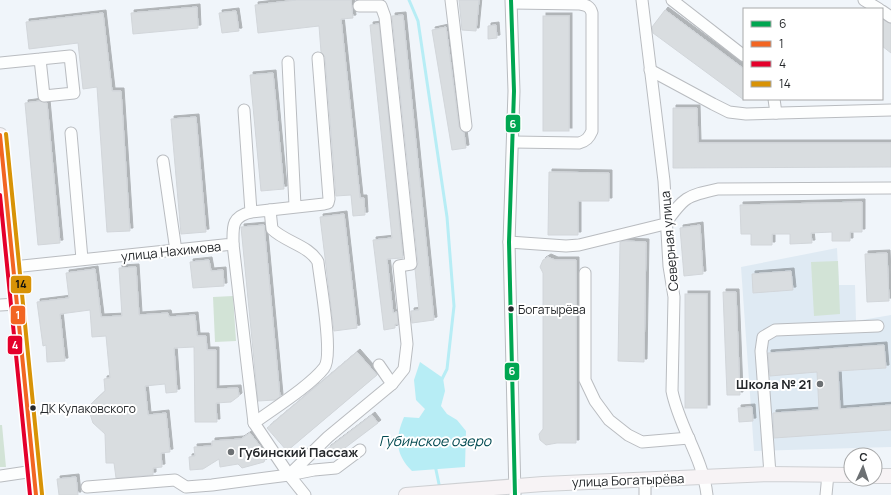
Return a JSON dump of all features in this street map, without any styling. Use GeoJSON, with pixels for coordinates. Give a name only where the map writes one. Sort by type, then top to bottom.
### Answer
{"type":"FeatureCollection","features":[{"type":"Feature","properties":{"kind":"main road"},"geometry":{"type":"LineString","coordinates":[[0,135],[36,495]]}},
{"type":"Feature","properties":{"kind":"main road","name":"улица Богатырёва"},"geometry":{"type":"LineString","coordinates":[[406,495],[474,489],[515,490],[645,479],[705,478],[770,474],[843,475]]}},
{"type":"Feature","properties":{"kind":"street"},"geometry":{"type":"LineString","coordinates":[[451,0],[466,126]]}},
{"type":"Feature","properties":{"kind":"street","name":"Северная улица"},"geometry":{"type":"LineString","coordinates":[[642,0],[664,181],[666,224],[674,297],[672,391],[675,405],[705,478],[707,495]]}},
{"type":"Feature","properties":{"kind":"street"},"geometry":{"type":"LineString","coordinates":[[672,0],[743,55]]}},
{"type":"Feature","properties":{"kind":"street"},"geometry":{"type":"LineString","coordinates":[[864,0],[877,8]]}},
{"type":"Feature","properties":{"kind":"street"},"geometry":{"type":"LineString","coordinates":[[513,142],[579,143],[585,142],[590,137],[592,131],[592,13],[590,8],[586,5],[511,2],[514,91],[509,242],[515,490]]}},
{"type":"Feature","properties":{"kind":"street"},"geometry":{"type":"LineString","coordinates":[[289,475],[328,437],[392,384],[404,369],[407,344],[399,266],[411,264],[385,17],[381,6],[359,6]]}},
{"type":"Feature","properties":{"kind":"street"},"geometry":{"type":"LineString","coordinates":[[244,110],[251,212],[328,203],[329,199],[318,58]]}},
{"type":"Feature","properties":{"kind":"street"},"geometry":{"type":"LineString","coordinates":[[0,63],[40,59]]}},
{"type":"Feature","properties":{"kind":"street"},"geometry":{"type":"LineString","coordinates":[[288,62],[295,206]]}},
{"type":"Feature","properties":{"kind":"street"},"geometry":{"type":"LineString","coordinates":[[650,70],[729,112],[746,114],[891,110]]}},
{"type":"Feature","properties":{"kind":"street"},"geometry":{"type":"LineString","coordinates":[[774,100],[776,113]]}},
{"type":"Feature","properties":{"kind":"street"},"geometry":{"type":"LineString","coordinates":[[71,133],[82,259]]}},
{"type":"Feature","properties":{"kind":"street"},"geometry":{"type":"LineString","coordinates":[[162,160],[176,251]]}},
{"type":"Feature","properties":{"kind":"street"},"geometry":{"type":"LineString","coordinates":[[509,242],[566,246],[579,245],[666,224],[680,203],[695,194],[718,189],[891,188]]}},
{"type":"Feature","properties":{"kind":"street"},"geometry":{"type":"LineString","coordinates":[[254,423],[325,368],[328,358],[318,262],[314,255],[278,235],[272,229],[270,210]]}},
{"type":"Feature","properties":{"kind":"street","name":"улица Нахимова"},"geometry":{"type":"LineString","coordinates":[[13,267],[233,244],[234,224],[241,214],[251,212]]}},
{"type":"Feature","properties":{"kind":"street"},"geometry":{"type":"LineString","coordinates":[[233,244],[254,423],[289,475],[305,495]]}},
{"type":"Feature","properties":{"kind":"street"},"geometry":{"type":"LineString","coordinates":[[585,273],[585,380],[595,401],[609,420],[628,435],[642,442],[689,438]]}},
{"type":"Feature","properties":{"kind":"street"},"geometry":{"type":"LineString","coordinates":[[0,305],[17,304]]}},
{"type":"Feature","properties":{"kind":"street"},"geometry":{"type":"LineString","coordinates":[[770,474],[761,351],[763,337],[775,330],[878,326]]}},
{"type":"Feature","properties":{"kind":"street"},"geometry":{"type":"LineString","coordinates":[[379,365],[392,384]]}},
{"type":"Feature","properties":{"kind":"street"},"geometry":{"type":"LineString","coordinates":[[87,487],[175,480],[186,487],[212,486],[336,468],[360,450]]}},
{"type":"Feature","properties":{"kind":"street"},"geometry":{"type":"LineString","coordinates":[[0,476],[34,471]]}},
{"type":"Feature","properties":{"kind":"street"},"geometry":{"type":"LineString","coordinates":[[826,495],[828,474]]}},
{"type":"Feature","properties":{"kind":"street"},"geometry":{"type":"LineString","coordinates":[[645,479],[645,495]]}},
{"type":"Feature","properties":{"kind":"shaded area","name":"Школа № 21"},"geometry":{"type":"Polygon","coordinates":[[[837,248],[839,285],[855,285],[856,321],[891,315],[891,447],[843,447],[843,448],[754,451],[741,267],[837,248]]]}},
{"type":"Feature","properties":{"kind":"green space"},"geometry":{"type":"Polygon","coordinates":[[[838,261],[840,314],[814,316],[811,262],[838,261]]]}},
{"type":"Feature","properties":{"kind":"green space"},"geometry":{"type":"Polygon","coordinates":[[[233,296],[236,341],[215,342],[213,297],[233,296]]]}},
{"type":"Feature","properties":{"kind":"green space"},"geometry":{"type":"Polygon","coordinates":[[[0,425],[2,425],[6,467],[0,467],[0,425]]]}},
{"type":"Feature","properties":{"kind":"water","name":"Губинское озеро"},"geometry":{"type":"Polygon","coordinates":[[[420,362],[443,378],[445,391],[441,406],[447,414],[457,420],[466,431],[465,467],[412,471],[402,458],[398,446],[398,439],[404,417],[419,418],[425,409],[416,400],[414,380],[420,362]]]}},
{"type":"Feature","properties":{"kind":"building"},"geometry":{"type":"Polygon","coordinates":[[[297,0],[351,0],[353,18],[341,19],[360,198],[364,198],[365,215],[353,216],[351,195],[336,196],[325,57],[321,52],[319,26],[258,33],[255,5],[297,0]]]}},
{"type":"Feature","properties":{"kind":"building"},"geometry":{"type":"Polygon","coordinates":[[[459,0],[479,0],[476,31],[462,30],[459,0]]]}},
{"type":"Feature","properties":{"kind":"building"},"geometry":{"type":"Polygon","coordinates":[[[197,7],[198,28],[133,34],[131,13],[197,7]]]}},
{"type":"Feature","properties":{"kind":"building"},"geometry":{"type":"Polygon","coordinates":[[[665,10],[743,68],[743,99],[653,33],[652,27],[665,10]]]}},
{"type":"Feature","properties":{"kind":"building"},"geometry":{"type":"Polygon","coordinates":[[[236,11],[239,31],[222,33],[219,13],[236,11]]]}},
{"type":"Feature","properties":{"kind":"building"},"geometry":{"type":"Polygon","coordinates":[[[103,13],[112,91],[121,91],[130,231],[107,232],[97,87],[83,89],[78,43],[29,49],[26,22],[103,13]]]}},
{"type":"Feature","properties":{"kind":"building"},"geometry":{"type":"Polygon","coordinates":[[[403,15],[434,320],[412,323],[411,311],[419,310],[415,269],[418,263],[392,16],[403,15]]]}},
{"type":"Feature","properties":{"kind":"building"},"geometry":{"type":"Polygon","coordinates":[[[543,16],[569,16],[569,131],[543,131],[543,16]]]}},
{"type":"Feature","properties":{"kind":"building"},"geometry":{"type":"Polygon","coordinates":[[[883,20],[891,24],[891,53],[883,47],[883,20]]]}},
{"type":"Feature","properties":{"kind":"building"},"geometry":{"type":"Polygon","coordinates":[[[379,24],[403,258],[387,259],[393,313],[397,312],[398,324],[395,324],[395,328],[384,330],[373,240],[392,238],[370,25],[379,24]]]}},
{"type":"Feature","properties":{"kind":"building"},"geometry":{"type":"Polygon","coordinates":[[[496,25],[497,38],[488,39],[488,26],[496,25]]]}},
{"type":"Feature","properties":{"kind":"building"},"geometry":{"type":"Polygon","coordinates":[[[446,27],[459,127],[464,133],[466,148],[452,150],[432,30],[446,27]]]}},
{"type":"Feature","properties":{"kind":"building"},"geometry":{"type":"Polygon","coordinates":[[[273,73],[284,189],[261,191],[250,75],[273,73]]]}},
{"type":"Feature","properties":{"kind":"building"},"geometry":{"type":"Polygon","coordinates":[[[40,101],[47,103],[60,243],[38,245],[25,103],[40,101]]]}},
{"type":"Feature","properties":{"kind":"building"},"geometry":{"type":"Polygon","coordinates":[[[673,108],[697,108],[698,143],[891,143],[891,167],[673,168],[673,108]]]}},
{"type":"Feature","properties":{"kind":"building"},"geometry":{"type":"Polygon","coordinates":[[[196,117],[206,232],[181,234],[171,119],[196,117]]]}},
{"type":"Feature","properties":{"kind":"building"},"geometry":{"type":"Polygon","coordinates":[[[549,172],[609,173],[609,201],[578,201],[578,235],[548,235],[549,172]]]}},
{"type":"Feature","properties":{"kind":"building"},"geometry":{"type":"Polygon","coordinates":[[[862,202],[862,232],[850,232],[850,241],[832,241],[832,232],[811,233],[812,243],[790,244],[790,234],[772,234],[772,245],[751,245],[751,234],[741,234],[740,205],[862,202]]]}},
{"type":"Feature","properties":{"kind":"building"},"geometry":{"type":"Polygon","coordinates":[[[344,214],[357,328],[334,331],[320,217],[344,214]]]}},
{"type":"Feature","properties":{"kind":"building"},"geometry":{"type":"Polygon","coordinates":[[[264,225],[280,397],[275,400],[258,401],[241,227],[264,225]]]}},
{"type":"Feature","properties":{"kind":"building"},"geometry":{"type":"Polygon","coordinates":[[[700,225],[703,274],[684,276],[680,228],[700,225]]]}},
{"type":"Feature","properties":{"kind":"building"},"geometry":{"type":"Polygon","coordinates":[[[620,242],[646,242],[644,362],[618,361],[620,242]]]}},
{"type":"Feature","properties":{"kind":"building"},"geometry":{"type":"Polygon","coordinates":[[[887,253],[889,301],[867,302],[865,254],[887,253]]]}},
{"type":"Feature","properties":{"kind":"building"},"geometry":{"type":"Polygon","coordinates":[[[548,257],[555,260],[576,260],[576,443],[557,443],[546,445],[540,440],[539,434],[543,429],[543,273],[540,267],[543,260],[548,257]]]}},
{"type":"Feature","properties":{"kind":"building"},"geometry":{"type":"Polygon","coordinates":[[[209,260],[211,271],[223,270],[224,286],[193,288],[190,262],[209,260]]]}},
{"type":"Feature","properties":{"kind":"building"},"geometry":{"type":"Polygon","coordinates":[[[136,267],[139,315],[168,313],[169,317],[195,315],[197,336],[206,336],[207,350],[216,350],[216,389],[238,388],[239,396],[231,402],[216,403],[217,422],[195,422],[194,347],[174,348],[177,392],[166,393],[165,384],[145,386],[148,415],[166,413],[170,452],[161,453],[162,467],[153,468],[153,475],[116,478],[114,463],[106,463],[105,434],[93,423],[90,414],[91,404],[105,391],[104,379],[110,378],[106,336],[92,337],[90,310],[60,314],[65,361],[47,362],[46,345],[43,346],[37,302],[69,298],[66,273],[95,269],[101,317],[122,316],[119,268],[136,267]]]}},
{"type":"Feature","properties":{"kind":"building"},"geometry":{"type":"Polygon","coordinates":[[[791,271],[793,290],[753,293],[752,274],[791,271]]]}},
{"type":"Feature","properties":{"kind":"building"},"geometry":{"type":"Polygon","coordinates":[[[723,292],[736,292],[740,395],[727,395],[723,292]]]}},
{"type":"Feature","properties":{"kind":"building"},"geometry":{"type":"Polygon","coordinates":[[[685,294],[707,294],[707,408],[685,408],[685,294]]]}},
{"type":"Feature","properties":{"kind":"building"},"geometry":{"type":"Polygon","coordinates":[[[884,345],[886,368],[838,371],[840,409],[891,405],[891,430],[774,438],[773,413],[819,410],[817,372],[770,376],[768,353],[884,345]]]}},
{"type":"Feature","properties":{"kind":"building"},"geometry":{"type":"Polygon","coordinates":[[[357,352],[377,375],[287,451],[267,428],[357,352]]]}},
{"type":"Feature","properties":{"kind":"building"},"geometry":{"type":"Polygon","coordinates":[[[752,407],[753,421],[739,422],[738,408],[752,407]]]}},
{"type":"Feature","properties":{"kind":"building"},"geometry":{"type":"Polygon","coordinates":[[[372,415],[378,423],[333,457],[327,449],[372,415]]]}},
{"type":"Feature","properties":{"kind":"building","name":"Губинский Пассаж"},"geometry":{"type":"Polygon","coordinates":[[[250,433],[267,455],[264,462],[242,468],[238,464],[220,467],[219,459],[203,469],[190,470],[189,457],[195,456],[194,447],[212,446],[212,441],[241,439],[250,433]]]}},
{"type":"Feature","properties":{"kind":"building"},"geometry":{"type":"Polygon","coordinates":[[[76,477],[78,495],[59,495],[57,479],[76,477]]]}},
{"type":"Feature","properties":{"kind":"waterway"},"geometry":{"type":"LineString","coordinates":[[409,0],[418,21],[447,217],[454,306],[447,369],[441,381]]}},
{"type":"Feature","properties":{"kind":"waterway"},"geometry":{"type":"LineString","coordinates":[[435,465],[440,489]]}},
{"type":"Feature","properties":{"kind":"transit line","name":"6"},"geometry":{"type":"LineString","coordinates":[[511,0],[514,91],[509,242],[515,495]]}},
{"type":"Feature","properties":{"kind":"transit line","name":"14"},"geometry":{"type":"LineString","coordinates":[[6,134],[42,494]]}},
{"type":"Feature","properties":{"kind":"transit line","name":"1"},"geometry":{"type":"LineString","coordinates":[[0,135],[36,495]]}},
{"type":"Feature","properties":{"kind":"transit line","name":"4"},"geometry":{"type":"LineString","coordinates":[[0,195],[30,495]]}},
{"type":"Feature","properties":{"kind":"place","name":"Богатырёва"},"geometry":{"type":"Point","coordinates":[511,309]}},
{"type":"Feature","properties":{"kind":"place","name":"Школа № 21"},"geometry":{"type":"Point","coordinates":[820,384]}},
{"type":"Feature","properties":{"kind":"place","name":"ДК Кулаковского"},"geometry":{"type":"Point","coordinates":[33,408]}},
{"type":"Feature","properties":{"kind":"place","name":"Губинский Пассаж"},"geometry":{"type":"Point","coordinates":[231,452]}}]}
